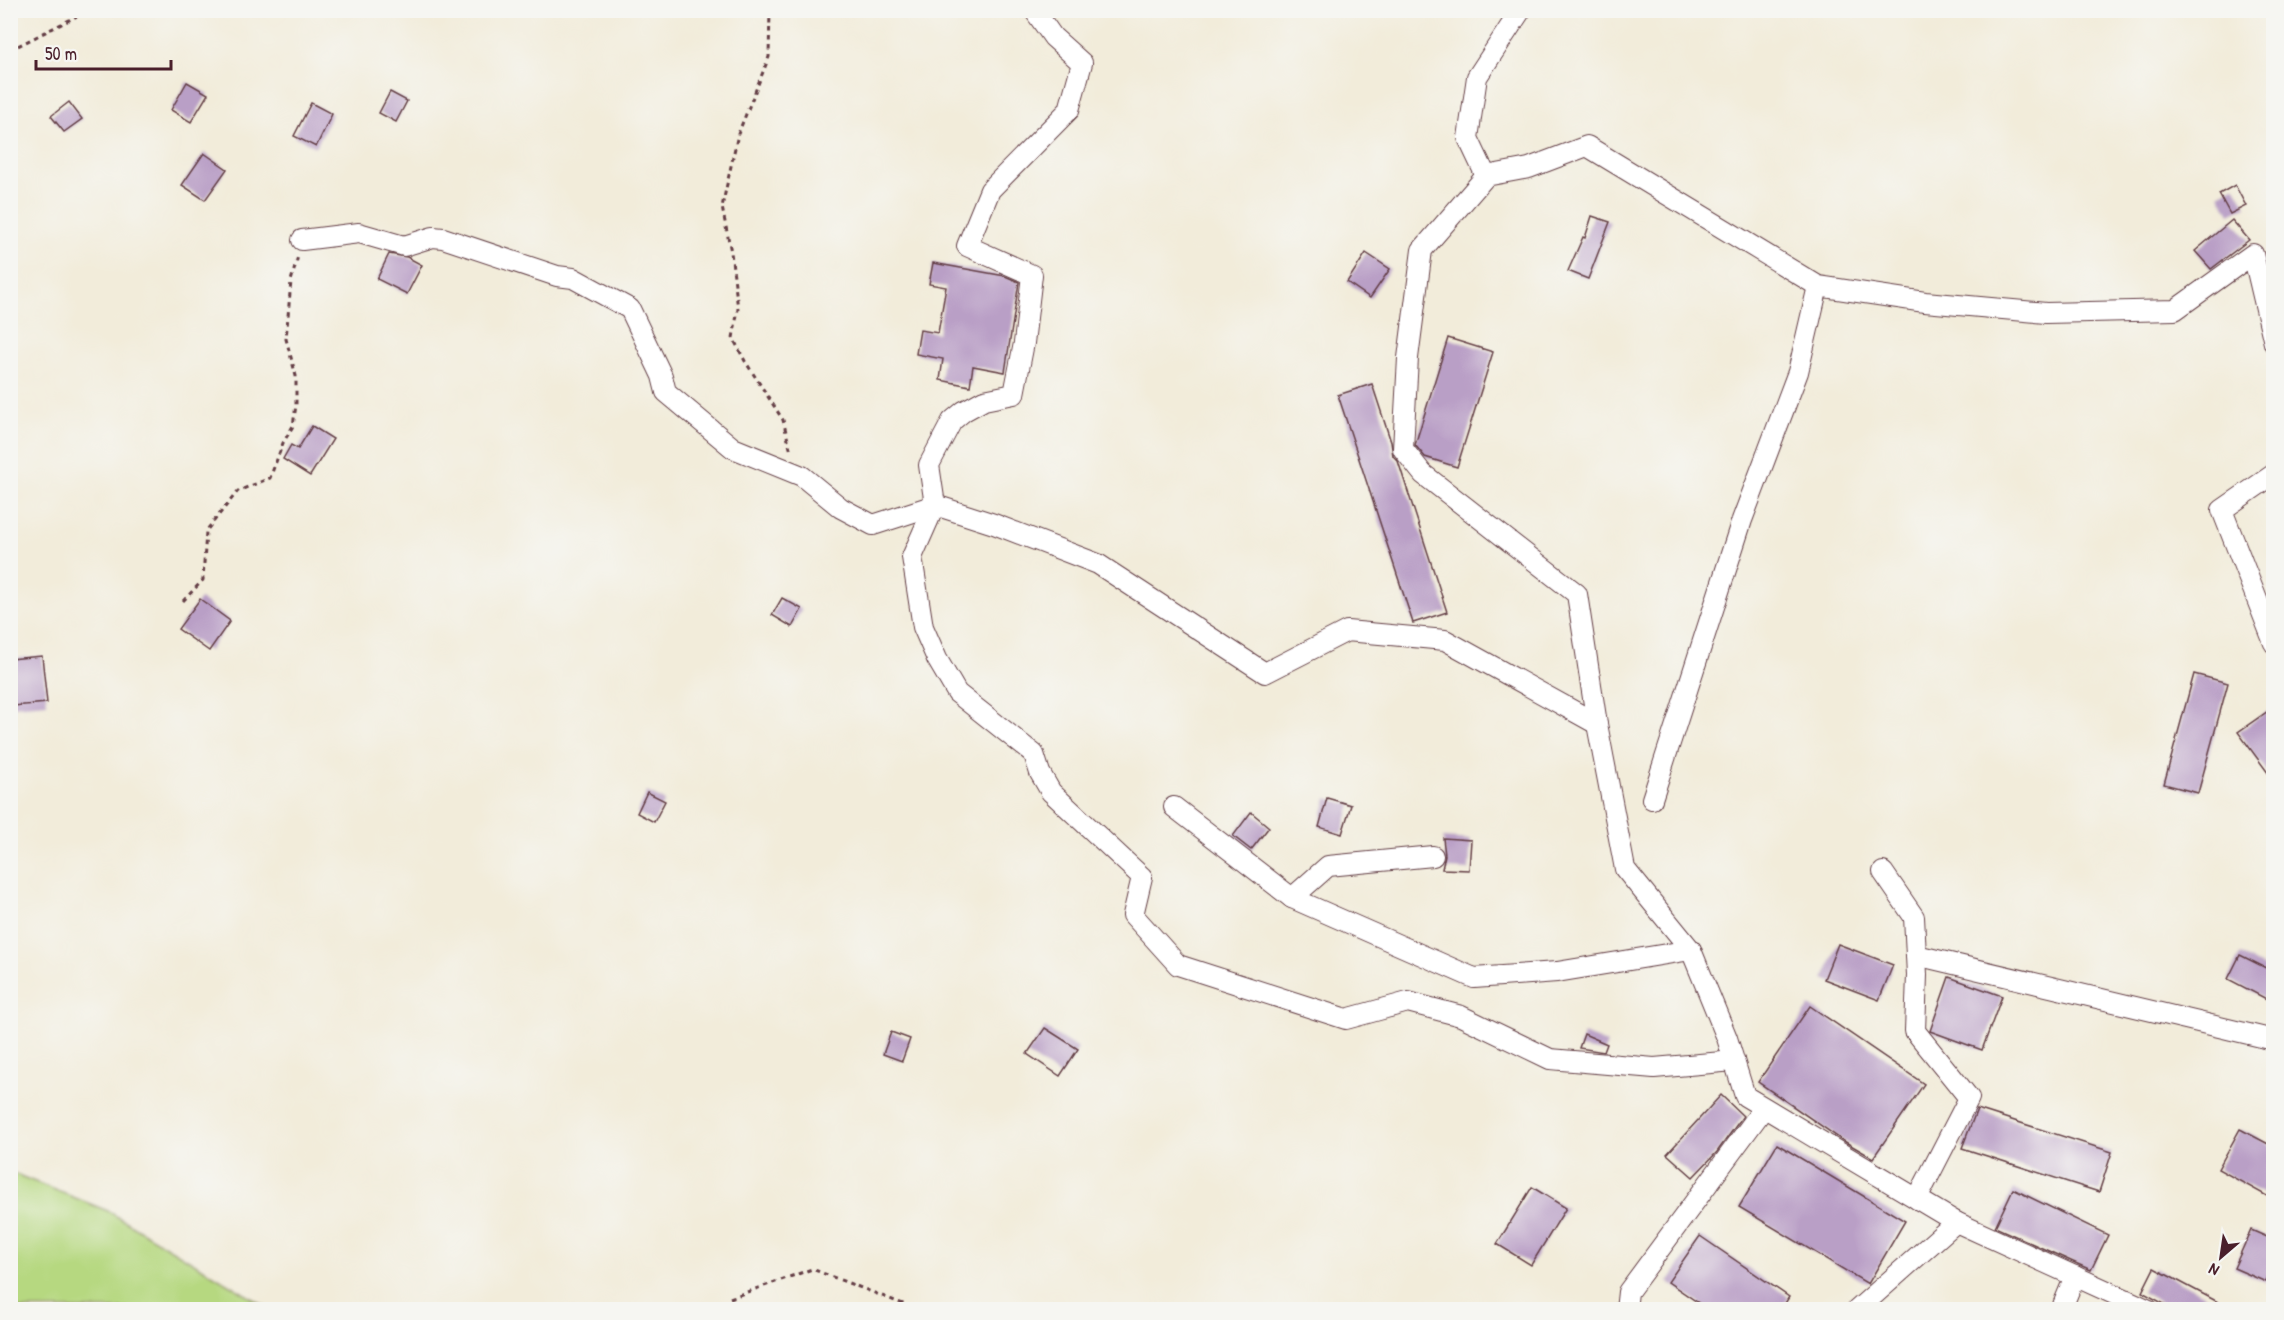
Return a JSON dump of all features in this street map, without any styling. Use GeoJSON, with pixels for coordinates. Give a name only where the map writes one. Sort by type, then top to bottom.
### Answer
{"type":"FeatureCollection","features":[{"type":"Feature","properties":{"kind":"street"},"geometry":{"type":"LineString","coordinates":[[1034,10],[1053,37],[1082,63],[1069,110],[990,190],[967,246],[1032,275],[1014,394],[984,400],[952,421],[929,465],[935,505],[912,557],[923,627],[957,693],[1035,754],[1040,773],[1051,792],[1142,877],[1133,915],[1178,965],[1346,1018],[1408,1002],[1461,1016],[1550,1059],[1654,1068],[1734,1060]]}},
{"type":"Feature","properties":{"kind":"street"},"geometry":{"type":"LineString","coordinates":[[1486,176],[1468,138],[1477,77],[1521,10]]}},
{"type":"Feature","properties":{"kind":"street"},"geometry":{"type":"LineString","coordinates":[[2149,1310],[1956,1222],[1745,1096],[1727,1038],[1690,950],[1625,869],[1597,724],[1577,594],[1423,474],[1403,449],[1408,358],[1422,250],[1486,176],[1529,168],[1587,146],[1818,286],[1925,302],[2046,313],[2175,310],[2253,254],[2274,343]]}},
{"type":"Feature","properties":{"kind":"street"},"geometry":{"type":"LineString","coordinates":[[302,240],[359,233],[404,246],[433,237],[443,238],[557,276],[573,278],[630,309],[662,376],[666,392],[733,448],[802,476],[841,508],[873,525],[935,505],[994,524],[1098,564],[1265,673],[1347,631],[1445,640],[1597,724]]}},
{"type":"Feature","properties":{"kind":"street"},"geometry":{"type":"LineString","coordinates":[[1652,799],[1742,520],[1798,372],[1818,286]]}},
{"type":"Feature","properties":{"kind":"street"},"geometry":{"type":"LineString","coordinates":[[2274,474],[2222,510],[2274,644]]}},
{"type":"Feature","properties":{"kind":"street"},"geometry":{"type":"LineString","coordinates":[[1174,807],[1292,898],[1474,978],[1557,972],[1690,950]]}},
{"type":"Feature","properties":{"kind":"street"},"geometry":{"type":"LineString","coordinates":[[1292,898],[1328,866],[1433,855]]}},
{"type":"Feature","properties":{"kind":"street"},"geometry":{"type":"LineString","coordinates":[[1883,872],[1914,917],[1915,1031],[1969,1098],[1917,1199]]}},
{"type":"Feature","properties":{"kind":"street"},"geometry":{"type":"LineString","coordinates":[[1916,955],[2274,1040]]}},
{"type":"Feature","properties":{"kind":"street"},"geometry":{"type":"LineString","coordinates":[[1626,1310],[1628,1292],[1764,1108]]}},
{"type":"Feature","properties":{"kind":"street"},"geometry":{"type":"LineString","coordinates":[[1857,1310],[1956,1222]]}},
{"type":"Feature","properties":{"kind":"street"},"geometry":{"type":"LineString","coordinates":[[2061,1310],[2075,1276]]}},
{"type":"Feature","properties":{"kind":"path"},"geometry":{"type":"LineString","coordinates":[[10,50],[88,10]]}},
{"type":"Feature","properties":{"kind":"path"},"geometry":{"type":"LineString","coordinates":[[770,10],[769,57],[738,134],[722,207],[731,252],[738,309],[733,338],[783,420],[790,452],[802,476]]}},
{"type":"Feature","properties":{"kind":"path"},"geometry":{"type":"LineString","coordinates":[[183,601],[203,580],[206,531],[238,491],[270,478],[283,442],[293,426],[296,376],[286,339],[291,281],[302,240]]}},
{"type":"Feature","properties":{"kind":"path"},"geometry":{"type":"LineString","coordinates":[[730,1298],[812,1269],[903,1304],[908,1310]]}},
{"type":"Feature","properties":{"kind":"green space"},"geometry":{"type":"Polygon","coordinates":[[[10,1172],[108,1211],[270,1309],[11,1309],[10,1172]]]}},
{"type":"Feature","properties":{"kind":"building"},"geometry":{"type":"Polygon","coordinates":[[[187,82],[208,94],[191,122],[171,110],[187,82]]]}},
{"type":"Feature","properties":{"kind":"building"},"geometry":{"type":"Polygon","coordinates":[[[390,92],[407,101],[396,122],[379,113],[390,92]]]}},
{"type":"Feature","properties":{"kind":"building"},"geometry":{"type":"Polygon","coordinates":[[[69,102],[82,119],[64,132],[51,116],[69,102]]]}},
{"type":"Feature","properties":{"kind":"building"},"geometry":{"type":"Polygon","coordinates":[[[311,103],[332,114],[316,147],[294,136],[311,103]]]}},
{"type":"Feature","properties":{"kind":"building"},"geometry":{"type":"Polygon","coordinates":[[[204,153],[227,169],[205,200],[182,185],[204,153]]]}},
{"type":"Feature","properties":{"kind":"building"},"geometry":{"type":"Polygon","coordinates":[[[2235,185],[2246,206],[2230,214],[2219,194],[2235,185]]]}},
{"type":"Feature","properties":{"kind":"building"},"geometry":{"type":"Polygon","coordinates":[[[1592,216],[1610,222],[1588,279],[1568,271],[1583,237],[1585,238],[1592,216]]]}},
{"type":"Feature","properties":{"kind":"building"},"geometry":{"type":"Polygon","coordinates":[[[2232,220],[2249,240],[2211,269],[2195,251],[2232,220]]]}},
{"type":"Feature","properties":{"kind":"building"},"geometry":{"type":"Polygon","coordinates":[[[1366,253],[1390,269],[1370,298],[1347,282],[1366,253]]]}},
{"type":"Feature","properties":{"kind":"building"},"geometry":{"type":"Polygon","coordinates":[[[389,254],[407,257],[422,265],[407,294],[377,279],[389,254]]]}},
{"type":"Feature","properties":{"kind":"building"},"geometry":{"type":"Polygon","coordinates":[[[933,263],[1005,276],[1019,282],[1005,372],[973,366],[970,386],[940,380],[943,359],[916,354],[920,330],[938,333],[946,287],[929,284],[933,263]]]}},
{"type":"Feature","properties":{"kind":"building"},"geometry":{"type":"Polygon","coordinates":[[[1448,338],[1493,352],[1457,467],[1425,457],[1415,445],[1448,338]]]}},
{"type":"Feature","properties":{"kind":"building"},"geometry":{"type":"Polygon","coordinates":[[[1372,384],[1391,442],[1393,456],[1398,461],[1447,612],[1413,623],[1338,395],[1372,384]]]}},
{"type":"Feature","properties":{"kind":"building"},"geometry":{"type":"Polygon","coordinates":[[[312,426],[333,439],[310,476],[283,459],[291,445],[298,449],[312,426]]]}},
{"type":"Feature","properties":{"kind":"building"},"geometry":{"type":"Polygon","coordinates":[[[782,598],[802,609],[792,627],[772,615],[782,598]]]}},
{"type":"Feature","properties":{"kind":"building"},"geometry":{"type":"Polygon","coordinates":[[[200,599],[230,621],[209,651],[178,629],[200,599]]]}},
{"type":"Feature","properties":{"kind":"building"},"geometry":{"type":"Polygon","coordinates":[[[42,656],[47,703],[13,706],[10,659],[42,656]]]}},
{"type":"Feature","properties":{"kind":"building"},"geometry":{"type":"Polygon","coordinates":[[[2194,674],[2228,683],[2198,793],[2164,784],[2194,674]]]}},
{"type":"Feature","properties":{"kind":"building"},"geometry":{"type":"Polygon","coordinates":[[[2274,707],[2274,781],[2238,732],[2274,707]]]}},
{"type":"Feature","properties":{"kind":"building"},"geometry":{"type":"Polygon","coordinates":[[[647,792],[665,801],[654,822],[637,813],[647,792]]]}},
{"type":"Feature","properties":{"kind":"building"},"geometry":{"type":"Polygon","coordinates":[[[1327,798],[1351,805],[1342,834],[1319,827],[1327,798]]]}},
{"type":"Feature","properties":{"kind":"building"},"geometry":{"type":"Polygon","coordinates":[[[1251,812],[1269,827],[1251,850],[1233,836],[1251,812]]]}},
{"type":"Feature","properties":{"kind":"building"},"geometry":{"type":"Polygon","coordinates":[[[1443,838],[1471,840],[1469,870],[1442,869],[1445,855],[1443,838]]]}},
{"type":"Feature","properties":{"kind":"building"},"geometry":{"type":"Polygon","coordinates":[[[1838,944],[1893,965],[1879,1000],[1824,979],[1838,944]]]}},
{"type":"Feature","properties":{"kind":"building"},"geometry":{"type":"Polygon","coordinates":[[[2240,955],[2274,972],[2274,1003],[2228,979],[2240,955]]]}},
{"type":"Feature","properties":{"kind":"building"},"geometry":{"type":"Polygon","coordinates":[[[1949,977],[2002,996],[1982,1050],[1930,1031],[1949,977]]]}},
{"type":"Feature","properties":{"kind":"building"},"geometry":{"type":"Polygon","coordinates":[[[1810,1006],[1924,1084],[1873,1158],[1842,1140],[1758,1082],[1810,1006]]]}},
{"type":"Feature","properties":{"kind":"building"},"geometry":{"type":"Polygon","coordinates":[[[1045,1028],[1078,1049],[1060,1076],[1027,1054],[1045,1028]]]}},
{"type":"Feature","properties":{"kind":"building"},"geometry":{"type":"Polygon","coordinates":[[[891,1032],[910,1039],[902,1061],[883,1054],[891,1032]]]}},
{"type":"Feature","properties":{"kind":"building"},"geometry":{"type":"Polygon","coordinates":[[[1584,1034],[1607,1044],[1604,1052],[1579,1048],[1584,1034]]]}},
{"type":"Feature","properties":{"kind":"building"},"geometry":{"type":"Polygon","coordinates":[[[1721,1095],[1743,1116],[1717,1152],[1693,1177],[1667,1154],[1721,1095]]]}},
{"type":"Feature","properties":{"kind":"building"},"geometry":{"type":"Polygon","coordinates":[[[1977,1109],[2112,1152],[2099,1192],[1962,1148],[1977,1109]]]}},
{"type":"Feature","properties":{"kind":"building"},"geometry":{"type":"Polygon","coordinates":[[[2240,1129],[2274,1147],[2274,1200],[2218,1169],[2240,1129]]]}},
{"type":"Feature","properties":{"kind":"building"},"geometry":{"type":"Polygon","coordinates":[[[1777,1144],[1905,1221],[1868,1284],[1739,1207],[1777,1144]]]}},
{"type":"Feature","properties":{"kind":"building"},"geometry":{"type":"Polygon","coordinates":[[[1532,1187],[1566,1208],[1531,1265],[1497,1244],[1532,1187]]]}},
{"type":"Feature","properties":{"kind":"building"},"geometry":{"type":"Polygon","coordinates":[[[2013,1189],[2108,1235],[2091,1270],[1995,1227],[2013,1189]]]}},
{"type":"Feature","properties":{"kind":"building"},"geometry":{"type":"Polygon","coordinates":[[[2251,1230],[2274,1240],[2274,1265],[2266,1282],[2234,1268],[2251,1230]]]}},
{"type":"Feature","properties":{"kind":"building"},"geometry":{"type":"Polygon","coordinates":[[[1700,1236],[1789,1297],[1781,1310],[1709,1310],[1668,1282],[1700,1236]]]}},
{"type":"Feature","properties":{"kind":"building"},"geometry":{"type":"Polygon","coordinates":[[[2154,1268],[2233,1310],[2175,1310],[2142,1292],[2154,1268]]]}}]}
